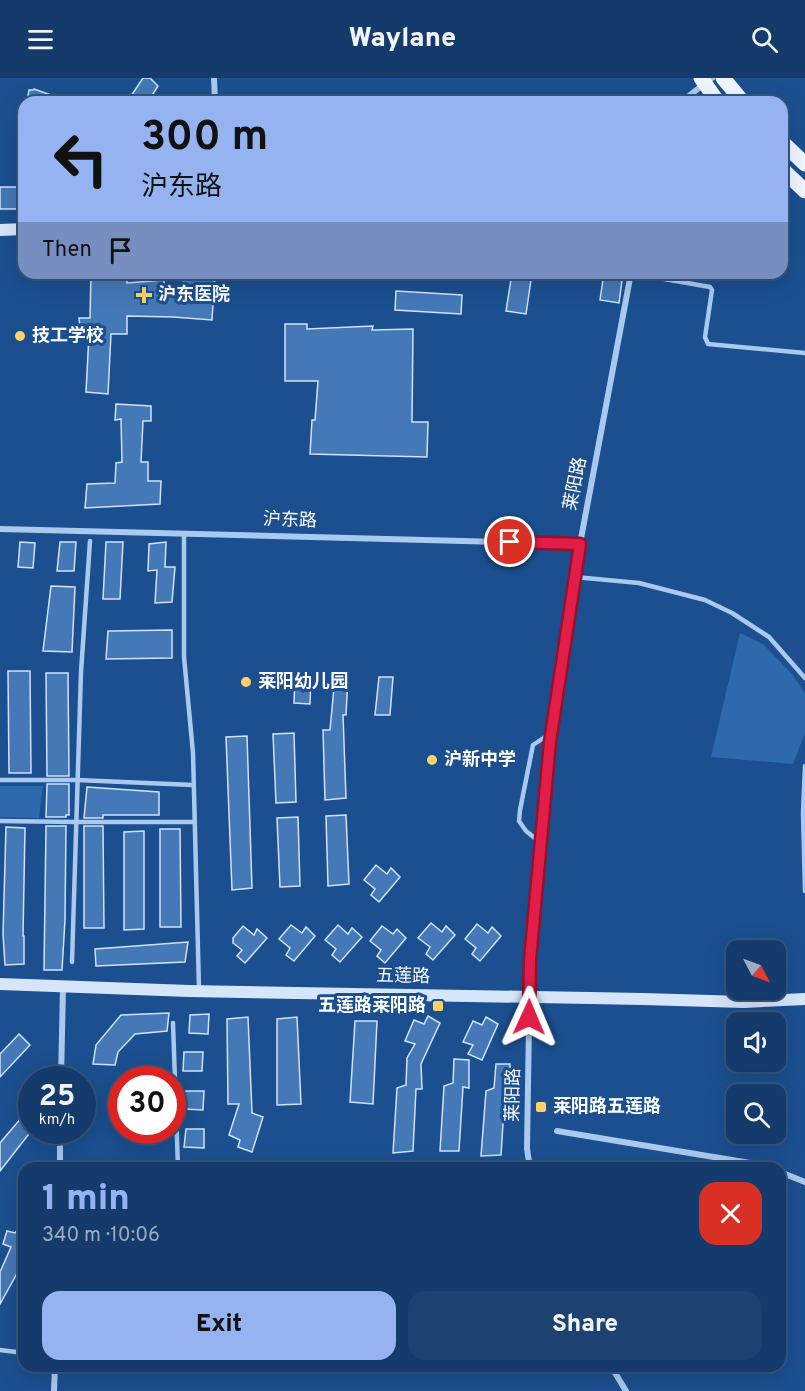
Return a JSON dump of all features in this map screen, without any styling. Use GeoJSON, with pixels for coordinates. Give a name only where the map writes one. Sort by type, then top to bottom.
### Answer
{"type":"FeatureCollection","features":[{"type":"Feature","properties":{"kind":"main road"},"geometry":{"type":"LineString","coordinates":[[723,78],[738,96]]}},
{"type":"Feature","properties":{"kind":"main road"},"geometry":{"type":"LineString","coordinates":[[706,80],[715,96]]}},
{"type":"Feature","properties":{"kind":"main road"},"geometry":{"type":"LineString","coordinates":[[788,148],[805,164]]}},
{"type":"Feature","properties":{"kind":"main road"},"geometry":{"type":"LineString","coordinates":[[788,175],[805,191]]}},
{"type":"Feature","properties":{"kind":"street"},"geometry":{"type":"LineString","coordinates":[[214,78],[215,96]]}},
{"type":"Feature","properties":{"kind":"street"},"geometry":{"type":"LineString","coordinates":[[689,96],[706,80]]}},
{"type":"Feature","properties":{"kind":"street"},"geometry":{"type":"LineString","coordinates":[[0,230],[18,229]]}},
{"type":"Feature","properties":{"kind":"street","name":"莱阳路"},"geometry":{"type":"LineString","coordinates":[[529,1162],[527,1149],[530,960],[551,733],[580,544],[630,279]]}},
{"type":"Feature","properties":{"kind":"street","name":"沪东路"},"geometry":{"type":"LineString","coordinates":[[0,529],[580,544]]}},
{"type":"Feature","properties":{"kind":"street","name":"五莲路"},"geometry":{"type":"LineString","coordinates":[[0,984],[199,991],[744,1002],[805,999]]}},
{"type":"Feature","properties":{"kind":"street"},"geometry":{"type":"LineString","coordinates":[[61,1066],[63,987]]}},
{"type":"Feature","properties":{"kind":"street"},"geometry":{"type":"LineString","coordinates":[[557,1131],[744,1162]]}},
{"type":"Feature","properties":{"kind":"street"},"geometry":{"type":"LineString","coordinates":[[60,1144],[60,1162]]}},
{"type":"Feature","properties":{"kind":"street"},"geometry":{"type":"LineString","coordinates":[[786,1174],[805,1182]]}},
{"type":"Feature","properties":{"kind":"street"},"geometry":{"type":"LineString","coordinates":[[54,1391],[55,1372]]}},
{"type":"Feature","properties":{"kind":"street"},"geometry":{"type":"LineString","coordinates":[[615,1372],[627,1391]]}},
{"type":"Feature","properties":{"kind":"lane"},"geometry":{"type":"LineString","coordinates":[[665,279],[710,287],[712,290],[705,337],[708,345],[805,353]]}},
{"type":"Feature","properties":{"kind":"lane"},"geometry":{"type":"LineString","coordinates":[[184,533],[184,657],[193,753],[199,991]]}},
{"type":"Feature","properties":{"kind":"lane"},"geometry":{"type":"LineString","coordinates":[[72,962],[81,672],[90,541]]}},
{"type":"Feature","properties":{"kind":"lane"},"geometry":{"type":"LineString","coordinates":[[575,578],[639,583],[705,600],[769,638],[805,678]]}},
{"type":"Feature","properties":{"kind":"lane"},"geometry":{"type":"LineString","coordinates":[[541,843],[526,831],[519,821],[520,810],[533,745],[551,733]]}},
{"type":"Feature","properties":{"kind":"lane"},"geometry":{"type":"LineString","coordinates":[[805,766],[803,813],[805,891]]}},
{"type":"Feature","properties":{"kind":"lane"},"geometry":{"type":"LineString","coordinates":[[0,780],[77,780],[194,785]]}},
{"type":"Feature","properties":{"kind":"lane"},"geometry":{"type":"LineString","coordinates":[[0,821],[195,822]]}},
{"type":"Feature","properties":{"kind":"lane"},"geometry":{"type":"LineString","coordinates":[[173,1023],[178,1162]]}},
{"type":"Feature","properties":{"kind":"lane"},"geometry":{"type":"LineString","coordinates":[[0,1350],[18,1352]]}},
{"type":"Feature","properties":{"kind":"shaded area"},"geometry":{"type":"Polygon","coordinates":[[[740,633],[763,644],[792,674],[805,693],[805,733],[793,764],[711,757],[740,633]]]}},
{"type":"Feature","properties":{"kind":"shaded area"},"geometry":{"type":"Polygon","coordinates":[[[0,786],[43,786],[39,818],[0,817],[0,786]]]}},
{"type":"Feature","properties":{"kind":"building"},"geometry":{"type":"Polygon","coordinates":[[[143,78],[150,78],[158,86],[152,96],[131,96],[143,78]]]}},
{"type":"Feature","properties":{"kind":"building"},"geometry":{"type":"Polygon","coordinates":[[[29,90],[51,96],[28,96],[29,90]]]}},
{"type":"Feature","properties":{"kind":"building"},"geometry":{"type":"Polygon","coordinates":[[[0,187],[18,187],[18,209],[0,209],[0,187]]]}},
{"type":"Feature","properties":{"kind":"building"},"geometry":{"type":"Polygon","coordinates":[[[91,279],[127,279],[127,283],[164,280],[164,287],[183,289],[184,279],[215,279],[212,320],[127,316],[127,334],[111,334],[108,394],[86,392],[89,334],[81,335],[79,318],[90,318],[91,279]]]}},
{"type":"Feature","properties":{"kind":"building"},"geometry":{"type":"Polygon","coordinates":[[[511,279],[531,279],[526,314],[506,311],[511,279]]]}},
{"type":"Feature","properties":{"kind":"building"},"geometry":{"type":"Polygon","coordinates":[[[603,279],[622,279],[619,303],[600,300],[603,279]]]}},
{"type":"Feature","properties":{"kind":"building"},"geometry":{"type":"Polygon","coordinates":[[[396,291],[462,295],[461,314],[395,310],[396,291]]]}},
{"type":"Feature","properties":{"kind":"building"},"geometry":{"type":"Polygon","coordinates":[[[285,324],[307,324],[307,329],[373,326],[372,330],[413,329],[412,422],[428,422],[427,457],[310,454],[318,381],[285,381],[285,324]]]}},
{"type":"Feature","properties":{"kind":"building"},"geometry":{"type":"Polygon","coordinates":[[[116,404],[151,406],[151,421],[143,421],[141,462],[148,462],[148,481],[161,481],[160,504],[85,508],[87,484],[115,483],[116,463],[122,462],[121,419],[115,420],[116,404]]]}},
{"type":"Feature","properties":{"kind":"building"},"geometry":{"type":"Polygon","coordinates":[[[20,542],[35,543],[33,568],[18,567],[20,542]]]}},
{"type":"Feature","properties":{"kind":"building"},"geometry":{"type":"Polygon","coordinates":[[[60,542],[76,542],[74,571],[57,571],[60,542]]]}},
{"type":"Feature","properties":{"kind":"building"},"geometry":{"type":"Polygon","coordinates":[[[106,542],[123,542],[120,599],[103,599],[106,542]]]}},
{"type":"Feature","properties":{"kind":"building"},"geometry":{"type":"Polygon","coordinates":[[[166,542],[165,567],[175,567],[172,602],[155,603],[157,570],[148,571],[149,544],[166,542]]]}},
{"type":"Feature","properties":{"kind":"building"},"geometry":{"type":"Polygon","coordinates":[[[51,586],[75,587],[72,652],[43,651],[51,586]]]}},
{"type":"Feature","properties":{"kind":"building"},"geometry":{"type":"Polygon","coordinates":[[[172,630],[172,658],[106,659],[108,631],[172,630]]]}},
{"type":"Feature","properties":{"kind":"building"},"geometry":{"type":"Polygon","coordinates":[[[8,671],[30,671],[31,773],[9,773],[8,671]]]}},
{"type":"Feature","properties":{"kind":"building"},"geometry":{"type":"Polygon","coordinates":[[[46,673],[68,673],[69,776],[47,776],[46,673]]]}},
{"type":"Feature","properties":{"kind":"building"},"geometry":{"type":"Polygon","coordinates":[[[311,676],[310,704],[294,703],[295,677],[311,676]]]}},
{"type":"Feature","properties":{"kind":"building"},"geometry":{"type":"Polygon","coordinates":[[[335,676],[348,677],[346,715],[343,715],[346,798],[325,800],[323,730],[330,730],[335,676]]]}},
{"type":"Feature","properties":{"kind":"building"},"geometry":{"type":"Polygon","coordinates":[[[379,677],[393,677],[390,715],[375,715],[379,677]]]}},
{"type":"Feature","properties":{"kind":"building"},"geometry":{"type":"Polygon","coordinates":[[[294,733],[296,802],[276,803],[273,734],[294,733]]]}},
{"type":"Feature","properties":{"kind":"building"},"geometry":{"type":"Polygon","coordinates":[[[247,736],[252,888],[232,890],[226,737],[247,736]]]}},
{"type":"Feature","properties":{"kind":"building"},"geometry":{"type":"Polygon","coordinates":[[[47,784],[69,784],[69,815],[66,817],[46,817],[47,784]]]}},
{"type":"Feature","properties":{"kind":"building"},"geometry":{"type":"Polygon","coordinates":[[[87,787],[159,792],[159,815],[103,815],[103,818],[84,818],[87,787]]]}},
{"type":"Feature","properties":{"kind":"building"},"geometry":{"type":"Polygon","coordinates":[[[346,815],[349,884],[328,886],[326,816],[346,815]]]}},
{"type":"Feature","properties":{"kind":"building"},"geometry":{"type":"Polygon","coordinates":[[[298,817],[300,886],[280,887],[277,818],[298,817]]]}},
{"type":"Feature","properties":{"kind":"building"},"geometry":{"type":"Polygon","coordinates":[[[46,826],[66,826],[62,970],[44,970],[46,826]]]}},
{"type":"Feature","properties":{"kind":"building"},"geometry":{"type":"Polygon","coordinates":[[[84,826],[103,826],[104,928],[84,928],[84,826]]]}},
{"type":"Feature","properties":{"kind":"building"},"geometry":{"type":"Polygon","coordinates":[[[6,827],[25,828],[24,964],[5,965],[3,934],[6,827]]]}},
{"type":"Feature","properties":{"kind":"building"},"geometry":{"type":"Polygon","coordinates":[[[160,829],[180,829],[181,927],[160,927],[160,829]]]}},
{"type":"Feature","properties":{"kind":"building"},"geometry":{"type":"Polygon","coordinates":[[[144,831],[144,929],[124,930],[124,832],[144,831]]]}},
{"type":"Feature","properties":{"kind":"building"},"geometry":{"type":"Polygon","coordinates":[[[376,865],[387,874],[391,868],[400,877],[379,902],[371,895],[375,889],[364,880],[376,865]]]}},
{"type":"Feature","properties":{"kind":"building"},"geometry":{"type":"Polygon","coordinates":[[[431,923],[442,932],[446,926],[455,935],[433,960],[426,954],[430,947],[418,938],[431,923]]]}},
{"type":"Feature","properties":{"kind":"building"},"geometry":{"type":"Polygon","coordinates":[[[477,924],[488,933],[492,927],[501,936],[480,961],[472,954],[476,948],[465,939],[477,924]]]}},
{"type":"Feature","properties":{"kind":"building"},"geometry":{"type":"Polygon","coordinates":[[[291,925],[302,933],[306,927],[315,936],[294,961],[286,955],[290,948],[279,939],[291,925]]]}},
{"type":"Feature","properties":{"kind":"building"},"geometry":{"type":"Polygon","coordinates":[[[338,925],[348,934],[352,928],[362,937],[340,962],[332,955],[336,949],[325,940],[338,925]]]}},
{"type":"Feature","properties":{"kind":"building"},"geometry":{"type":"Polygon","coordinates":[[[243,926],[254,935],[257,929],[267,938],[245,963],[237,956],[242,950],[233,943],[233,938],[243,926]]]}},
{"type":"Feature","properties":{"kind":"building"},"geometry":{"type":"Polygon","coordinates":[[[382,926],[393,934],[397,929],[406,938],[385,963],[377,956],[381,950],[370,941],[382,926]]]}},
{"type":"Feature","properties":{"kind":"building"},"geometry":{"type":"Polygon","coordinates":[[[188,942],[185,962],[96,966],[95,949],[188,942]]]}},
{"type":"Feature","properties":{"kind":"building"},"geometry":{"type":"Polygon","coordinates":[[[169,1013],[167,1031],[135,1034],[118,1052],[115,1065],[93,1064],[96,1045],[121,1015],[169,1013]]]}},
{"type":"Feature","properties":{"kind":"building"},"geometry":{"type":"Polygon","coordinates":[[[209,1014],[208,1034],[189,1033],[190,1015],[209,1014]]]}},
{"type":"Feature","properties":{"kind":"building"},"geometry":{"type":"Polygon","coordinates":[[[428,1016],[440,1023],[421,1064],[422,1089],[416,1089],[413,1151],[393,1153],[397,1088],[406,1085],[407,1058],[415,1044],[405,1041],[414,1020],[424,1024],[428,1016]]]}},
{"type":"Feature","properties":{"kind":"building"},"geometry":{"type":"Polygon","coordinates":[[[248,1017],[252,1113],[263,1117],[252,1152],[238,1147],[240,1140],[229,1135],[239,1104],[228,1104],[227,1019],[248,1017]]]}},
{"type":"Feature","properties":{"kind":"building"},"geometry":{"type":"Polygon","coordinates":[[[297,1017],[301,1104],[277,1105],[277,1019],[297,1017]]]}},
{"type":"Feature","properties":{"kind":"building"},"geometry":{"type":"Polygon","coordinates":[[[486,1017],[498,1024],[482,1060],[468,1054],[473,1045],[463,1042],[473,1021],[482,1025],[486,1017]]]}},
{"type":"Feature","properties":{"kind":"building"},"geometry":{"type":"Polygon","coordinates":[[[355,1021],[377,1021],[373,1104],[350,1102],[355,1021]]]}},
{"type":"Feature","properties":{"kind":"building"},"geometry":{"type":"Polygon","coordinates":[[[19,1034],[30,1045],[0,1077],[0,1054],[19,1034]]]}},
{"type":"Feature","properties":{"kind":"building"},"geometry":{"type":"Polygon","coordinates":[[[184,1052],[203,1052],[202,1071],[186,1071],[186,1066],[183,1066],[184,1052]]]}},
{"type":"Feature","properties":{"kind":"building"},"geometry":{"type":"Polygon","coordinates":[[[454,1059],[469,1060],[469,1088],[463,1087],[459,1151],[440,1151],[444,1086],[453,1083],[454,1059]]]}},
{"type":"Feature","properties":{"kind":"building"},"geometry":{"type":"Polygon","coordinates":[[[496,1064],[510,1064],[511,1092],[505,1092],[501,1155],[481,1156],[486,1091],[494,1088],[496,1064]]]}},
{"type":"Feature","properties":{"kind":"building"},"geometry":{"type":"Polygon","coordinates":[[[186,1091],[204,1091],[203,1110],[186,1109],[186,1091]]]}},
{"type":"Feature","properties":{"kind":"building"},"geometry":{"type":"Polygon","coordinates":[[[18,1122],[18,1144],[21,1144],[0,1171],[0,1143],[18,1122]]]}},
{"type":"Feature","properties":{"kind":"building"},"geometry":{"type":"Polygon","coordinates":[[[186,1129],[204,1129],[204,1148],[184,1147],[186,1129]]]}},
{"type":"Feature","properties":{"kind":"building"},"geometry":{"type":"Polygon","coordinates":[[[18,1229],[18,1272],[0,1304],[0,1272],[11,1247],[3,1244],[7,1231],[15,1233],[18,1229]]]}},
{"type":"Feature","properties":{"kind":"place","name":"沪东医院"},"geometry":{"type":"Point","coordinates":[144,295]}},
{"type":"Feature","properties":{"kind":"place","name":"技工学校"},"geometry":{"type":"Point","coordinates":[20,336]}},
{"type":"Feature","properties":{"kind":"place","name":"莱阳幼儿园"},"geometry":{"type":"Point","coordinates":[246,682]}},
{"type":"Feature","properties":{"kind":"place","name":"沪新中学"},"geometry":{"type":"Point","coordinates":[432,760]}},
{"type":"Feature","properties":{"kind":"place","name":"五莲路莱阳路"},"geometry":{"type":"Point","coordinates":[438,1006]}},
{"type":"Feature","properties":{"kind":"place","name":"莱阳路五莲路"},"geometry":{"type":"Point","coordinates":[541,1107]}},
{"type":"Feature","properties":{"kind":"route"},"geometry":{"type":"LineString","coordinates":[[510,542],[580,544],[550,742],[530,960],[529,1017]]}}]}
